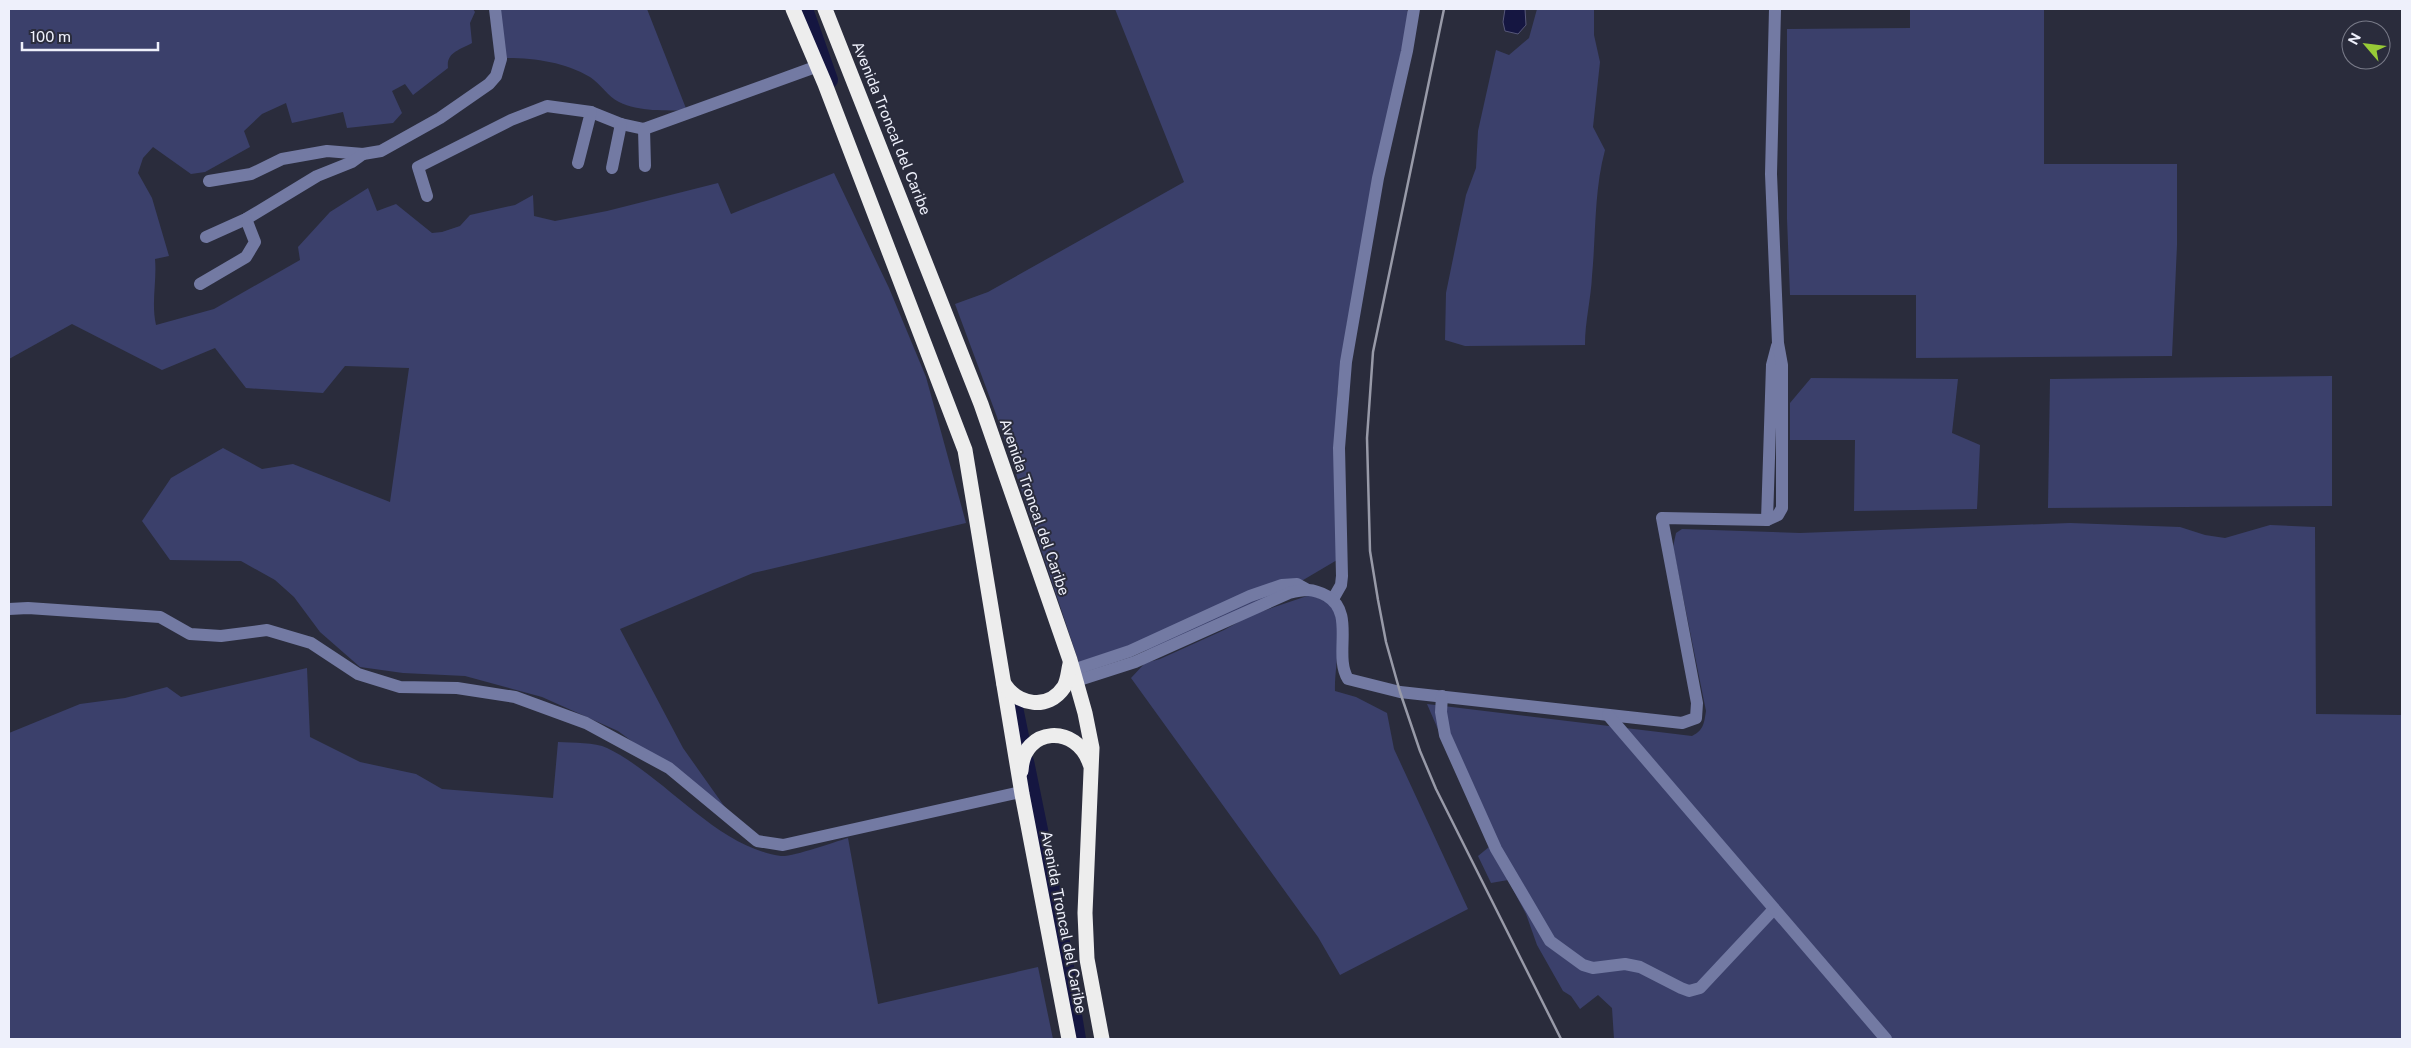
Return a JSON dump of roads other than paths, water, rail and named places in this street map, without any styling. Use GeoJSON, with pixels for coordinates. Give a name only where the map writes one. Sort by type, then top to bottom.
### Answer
{"type":"FeatureCollection","features":[{"type":"Feature","properties":{"kind":"highway","name":"Avenida Troncal del Caribe"},"geometry":{"type":"LineString","coordinates":[[793,9],[818,66],[965,450],[1022,794],[1069,1039]]}},
{"type":"Feature","properties":{"kind":"highway","name":"Avenida Troncal del Caribe"},"geometry":{"type":"LineString","coordinates":[[825,9],[981,404],[1073,671],[1092,748],[1085,913],[1087,959],[1102,1039]]}},
{"type":"Feature","properties":{"kind":"highway"},"geometry":{"type":"LineString","coordinates":[[1004,684],[1009,692],[1025,702],[1043,702],[1051,699],[1064,686],[1073,671]]}},
{"type":"Feature","properties":{"kind":"highway"},"geometry":{"type":"LineString","coordinates":[[1022,794],[1022,759],[1029,746],[1041,738],[1056,735],[1070,738],[1082,747],[1092,773]]}},
{"type":"Feature","properties":{"kind":"street"},"geometry":{"type":"LineString","coordinates":[[209,181],[251,174],[282,159],[327,152],[363,154],[381,151],[440,118],[489,84],[496,76],[501,60],[495,9]]}},
{"type":"Feature","properties":{"kind":"street"},"geometry":{"type":"LineString","coordinates":[[1333,600],[1341,584],[1342,576],[1339,448],[1346,362],[1378,178],[1407,51],[1414,9]]}},
{"type":"Feature","properties":{"kind":"street"},"geometry":{"type":"LineString","coordinates":[[1073,671],[1135,662],[1289,593],[1306,588],[1314,589],[1333,600],[1341,611],[1342,665],[1348,679],[1400,692],[1682,723],[1696,718],[1697,703],[1662,518],[1768,520],[1772,365],[1778,343],[1771,174],[1775,9]]}},
{"type":"Feature","properties":{"kind":"street"},"geometry":{"type":"LineString","coordinates":[[426,196],[417,168],[419,165],[511,120],[547,106],[591,112],[621,124],[644,129],[818,66]]}},
{"type":"Feature","properties":{"kind":"street"},"geometry":{"type":"LineString","coordinates":[[578,163],[591,112]]}},
{"type":"Feature","properties":{"kind":"street"},"geometry":{"type":"LineString","coordinates":[[612,168],[621,124]]}},
{"type":"Feature","properties":{"kind":"street"},"geometry":{"type":"LineString","coordinates":[[644,129],[645,166]]}},
{"type":"Feature","properties":{"kind":"street"},"geometry":{"type":"LineString","coordinates":[[206,237],[246,219],[317,176],[352,162],[363,154]]}},
{"type":"Feature","properties":{"kind":"street"},"geometry":{"type":"LineString","coordinates":[[200,284],[246,257],[250,252],[255,242],[246,219]]}},
{"type":"Feature","properties":{"kind":"street"},"geometry":{"type":"LineString","coordinates":[[9,609],[28,608],[160,617],[190,634],[220,636],[268,630],[311,643],[358,674],[400,687],[457,688],[515,697],[586,723],[669,768],[757,841],[783,845],[1007,795],[1022,794]]}},
{"type":"Feature","properties":{"kind":"street"},"geometry":{"type":"LineString","coordinates":[[1442,696],[1441,712],[1444,735],[1496,849],[1550,941],[1583,965],[1593,968],[1625,964],[1640,967],[1681,988],[1690,990],[1700,988],[1774,909]]}},
{"type":"Feature","properties":{"kind":"street"},"geometry":{"type":"LineString","coordinates":[[1608,715],[1886,1039]]}},
{"type":"Feature","properties":{"kind":"waterway"},"geometry":{"type":"LineString","coordinates":[[805,9],[830,80]]}},
{"type":"Feature","properties":{"kind":"waterway"},"geometry":{"type":"LineString","coordinates":[[1014,702],[1023,746]]}},
{"type":"Feature","properties":{"kind":"waterway"},"geometry":{"type":"LineString","coordinates":[[1026,761],[1058,918],[1078,1039]]}},
{"type":"Feature","properties":{"kind":"railway"},"geometry":{"type":"LineString","coordinates":[[1444,9],[1373,352],[1367,438],[1370,551],[1386,642],[1400,692],[1420,751],[1436,789],[1561,1039]]}}]}
